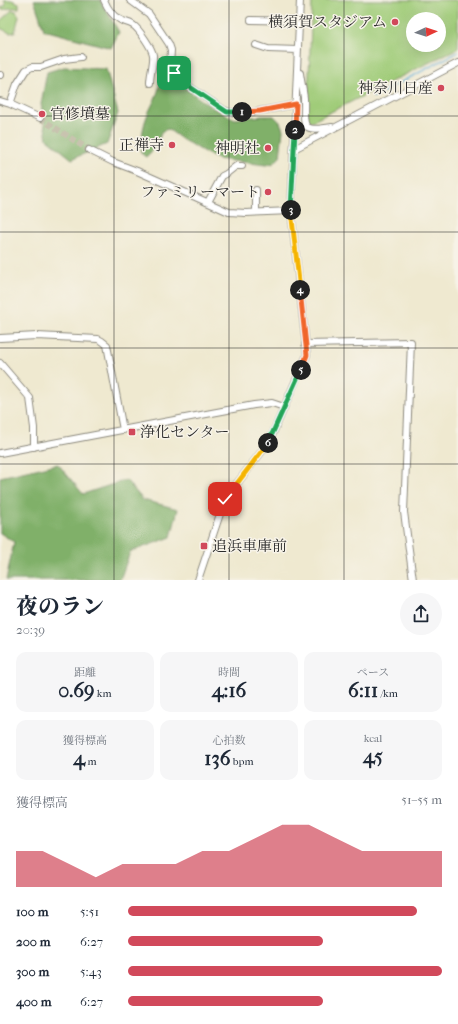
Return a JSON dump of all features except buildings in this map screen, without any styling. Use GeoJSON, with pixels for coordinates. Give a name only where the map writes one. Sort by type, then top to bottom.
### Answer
{"type":"FeatureCollection","features":[{"type":"Feature","properties":{"kind":"street"},"geometry":{"type":"LineString","coordinates":[[104,0],[108,8],[118,19],[132,24],[138,29],[149,47],[153,55],[150,83]]}},
{"type":"Feature","properties":{"kind":"street"},"geometry":{"type":"LineString","coordinates":[[130,0],[149,14],[169,44],[171,50],[170,66],[174,73],[187,85],[227,112],[260,111],[296,104]]}},
{"type":"Feature","properties":{"kind":"street"},"geometry":{"type":"LineString","coordinates":[[198,580],[225,499],[269,442],[307,355],[291,211],[300,0]]}},
{"type":"Feature","properties":{"kind":"street"},"geometry":{"type":"LineString","coordinates":[[251,20],[299,21]]}},
{"type":"Feature","properties":{"kind":"street"},"geometry":{"type":"LineString","coordinates":[[256,45],[268,49],[298,50]]}},
{"type":"Feature","properties":{"kind":"street"},"geometry":{"type":"LineString","coordinates":[[10,104],[17,84],[26,70],[32,67],[41,67],[64,60],[81,57]]}},
{"type":"Feature","properties":{"kind":"street"},"geometry":{"type":"LineString","coordinates":[[298,59],[304,98],[304,118],[306,126],[318,130],[337,127]]}},
{"type":"Feature","properties":{"kind":"street"},"geometry":{"type":"LineString","coordinates":[[294,149],[458,63]]}},
{"type":"Feature","properties":{"kind":"street"},"geometry":{"type":"LineString","coordinates":[[0,101],[40,118]]}},
{"type":"Feature","properties":{"kind":"street"},"geometry":{"type":"LineString","coordinates":[[89,150],[112,162],[137,170],[230,212],[246,213],[291,211]]}},
{"type":"Feature","properties":{"kind":"street"},"geometry":{"type":"LineString","coordinates":[[208,202],[222,176],[236,166],[242,166]]}},
{"type":"Feature","properties":{"kind":"street"},"geometry":{"type":"LineString","coordinates":[[256,190],[256,212]]}},
{"type":"Feature","properties":{"kind":"street"},"geometry":{"type":"LineString","coordinates":[[0,338],[37,336],[98,340],[104,342],[107,345],[123,430]]}},
{"type":"Feature","properties":{"kind":"street"},"geometry":{"type":"LineString","coordinates":[[306,344],[411,342],[404,512],[412,580]]}},
{"type":"Feature","properties":{"kind":"street"},"geometry":{"type":"LineString","coordinates":[[0,363],[30,398],[34,428],[34,446]]}},
{"type":"Feature","properties":{"kind":"street"},"geometry":{"type":"LineString","coordinates":[[0,453],[265,403],[276,404],[284,407]]}},
{"type":"Feature","properties":{"kind":"green space"},"geometry":{"type":"Polygon","coordinates":[[[4,0],[11,0],[19,3],[19,8],[2,10],[1,8],[6,5],[4,0]]]}},
{"type":"Feature","properties":{"kind":"green space"},"geometry":{"type":"Polygon","coordinates":[[[34,0],[100,0],[119,32],[111,48],[44,30],[34,0]]]}},
{"type":"Feature","properties":{"kind":"green space"},"geometry":{"type":"Polygon","coordinates":[[[312,0],[458,0],[458,48],[307,124],[312,0]]]}},
{"type":"Feature","properties":{"kind":"green space"},"geometry":{"type":"Polygon","coordinates":[[[12,10],[16,11],[19,16],[15,32],[10,33],[0,28],[0,21],[12,10]]]}},
{"type":"Feature","properties":{"kind":"green space"},"geometry":{"type":"Polygon","coordinates":[[[64,67],[106,69],[118,113],[107,144],[72,159],[47,139],[41,104],[47,72],[64,67]]]}},
{"type":"Feature","properties":{"kind":"green space"},"geometry":{"type":"Polygon","coordinates":[[[163,75],[178,83],[211,107],[235,119],[274,116],[280,122],[283,130],[280,157],[274,163],[266,165],[217,159],[183,140],[168,129],[162,131],[155,148],[146,157],[141,153],[143,130],[147,116],[157,95],[160,78],[163,75]]]}},
{"type":"Feature","properties":{"kind":"green space"},"geometry":{"type":"Polygon","coordinates":[[[58,464],[83,494],[126,480],[143,500],[178,509],[171,537],[130,552],[120,580],[6,580],[14,542],[0,533],[0,477],[58,464]]]}},
{"type":"Feature","properties":{"kind":"waterway"},"geometry":{"type":"LineString","coordinates":[[373,97],[458,52]]}},
{"type":"Feature","properties":{"kind":"tunnel"},"geometry":{"type":"LineString","coordinates":[[40,118],[89,150]]}},
{"type":"Feature","properties":{"kind":"place","name":"横須賀スタジアム"},"geometry":{"type":"Point","coordinates":[395,22]}},
{"type":"Feature","properties":{"kind":"place","name":"神奈川日産"},"geometry":{"type":"Point","coordinates":[441,88]}},
{"type":"Feature","properties":{"kind":"place","name":"官修墳墓"},"geometry":{"type":"Point","coordinates":[42,114]}},
{"type":"Feature","properties":{"kind":"place","name":"正禅寺"},"geometry":{"type":"Point","coordinates":[172,145]}},
{"type":"Feature","properties":{"kind":"place","name":"神明社"},"geometry":{"type":"Point","coordinates":[268,148]}},
{"type":"Feature","properties":{"kind":"place","name":"ファミリーマート"},"geometry":{"type":"Point","coordinates":[268,192]}},
{"type":"Feature","properties":{"kind":"place","name":"浄化センター"},"geometry":{"type":"Point","coordinates":[132,432]}},
{"type":"Feature","properties":{"kind":"place","name":"追浜車庫前"},"geometry":{"type":"Point","coordinates":[204,546]}},
{"type":"Feature","properties":{"kind":"route"},"geometry":{"type":"LineString","coordinates":[[174,73],[187,85],[230,113],[260,111],[296,104],[291,211],[307,355],[269,442],[225,499]]}}]}
